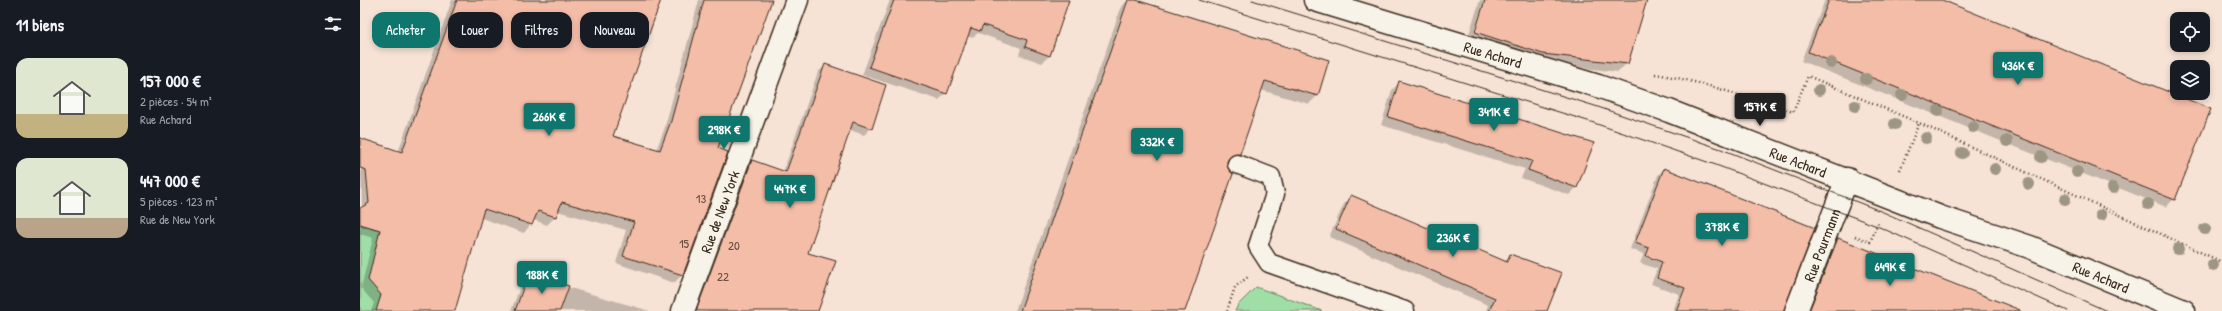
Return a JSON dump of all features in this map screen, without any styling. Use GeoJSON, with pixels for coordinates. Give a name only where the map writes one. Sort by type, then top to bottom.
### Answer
{"type":"FeatureCollection","features":[{"type":"Feature","properties":{"kind":"street","name":"Rue de New York"},"geometry":{"type":"LineString","coordinates":[[683,311],[796,0]]}},
{"type":"Feature","properties":{"kind":"street","name":"Rue Achard"},"geometry":{"type":"LineString","coordinates":[[1316,0],[1598,86],[1669,111],[1847,179],[1940,217],[2030,247],[2170,308]]}},
{"type":"Feature","properties":{"kind":"street","name":"Rue Pourmann"},"geometry":{"type":"LineString","coordinates":[[1796,311],[1847,179]]}},
{"type":"Feature","properties":{"kind":"lane"},"geometry":{"type":"LineString","coordinates":[[1237,164],[1272,177],[1274,194],[1258,246],[1269,263],[1405,311]]}},
{"type":"Feature","properties":{"kind":"path"},"geometry":{"type":"LineString","coordinates":[[1648,73],[1680,78],[1793,112],[1808,76],[1919,123],[2222,262]]}},
{"type":"Feature","properties":{"kind":"path"},"geometry":{"type":"LineString","coordinates":[[1227,311],[1235,287],[1269,263]]}},
{"type":"Feature","properties":{"kind":"green space"},"geometry":{"type":"Polygon","coordinates":[[[360,225],[380,230],[382,291],[377,311],[360,311],[360,225]]]}},
{"type":"Feature","properties":{"kind":"green space"},"geometry":{"type":"Polygon","coordinates":[[[1256,287],[1322,311],[1235,311],[1238,305],[1256,287]]]}},
{"type":"Feature","properties":{"kind":"building"},"geometry":{"type":"Polygon","coordinates":[[[457,0],[661,0],[649,34],[649,12],[580,12],[580,48],[644,48],[613,136],[660,150],[671,121],[704,0],[772,0],[718,148],[728,152],[683,275],[623,256],[634,222],[562,202],[556,217],[538,211],[532,225],[484,209],[455,311],[376,311],[381,295],[368,280],[380,230],[360,224],[360,208],[369,203],[366,170],[360,168],[360,138],[402,152],[448,25],[448,48],[503,48],[503,12],[453,12],[457,0]]]}},
{"type":"Feature","properties":{"kind":"building"},"geometry":{"type":"Polygon","coordinates":[[[894,0],[1069,0],[1050,56],[1025,47],[1027,40],[983,25],[980,31],[971,28],[947,94],[869,67],[894,0]]]}},
{"type":"Feature","properties":{"kind":"building"},"geometry":{"type":"Polygon","coordinates":[[[1128,0],[1136,0],[1329,60],[1318,96],[1265,81],[1240,154],[1231,156],[1227,161],[1229,170],[1233,174],[1185,311],[1020,311],[1128,0]]]}},
{"type":"Feature","properties":{"kind":"building"},"geometry":{"type":"Polygon","coordinates":[[[1485,0],[1647,0],[1628,64],[1543,54],[1475,32],[1485,0]]]}},
{"type":"Feature","properties":{"kind":"building"},"geometry":{"type":"Polygon","coordinates":[[[1829,0],[1942,0],[2170,92],[2170,100],[2189,100],[2211,109],[2175,200],[1808,52],[1829,0]]]}},
{"type":"Feature","properties":{"kind":"building"},"geometry":{"type":"Polygon","coordinates":[[[825,64],[886,85],[872,129],[853,122],[808,253],[836,261],[818,311],[696,311],[752,160],[786,172],[825,64]]]}},
{"type":"Feature","properties":{"kind":"building"},"geometry":{"type":"Polygon","coordinates":[[[1399,81],[1594,143],[1577,188],[1528,170],[1532,161],[1388,117],[1399,81]]]}},
{"type":"Feature","properties":{"kind":"building"},"geometry":{"type":"Polygon","coordinates":[[[1664,168],[1815,228],[1784,311],[1676,311],[1685,288],[1657,278],[1662,262],[1646,256],[1649,248],[1635,243],[1664,168]]]}},
{"type":"Feature","properties":{"kind":"building"},"geometry":{"type":"Polygon","coordinates":[[[1351,195],[1507,262],[1510,254],[1562,273],[1547,311],[1489,311],[1495,298],[1336,229],[1351,195]]]}},
{"type":"Feature","properties":{"kind":"building"},"geometry":{"type":"Polygon","coordinates":[[[1838,238],[2020,310],[2020,311],[1809,311],[1838,238]]]}},
{"type":"Feature","properties":{"kind":"building"},"geometry":{"type":"Polygon","coordinates":[[[528,274],[569,286],[560,311],[515,311],[528,274]]]}},
{"type":"Feature","properties":{"kind":"tram line"},"geometry":{"type":"LineString","coordinates":[[1199,0],[1591,122],[1716,165],[1877,226],[2068,311]]}},
{"type":"Feature","properties":{"kind":"tram line"},"geometry":{"type":"LineString","coordinates":[[1252,0],[1595,106],[1721,149],[1883,212],[2107,311]]}}]}
